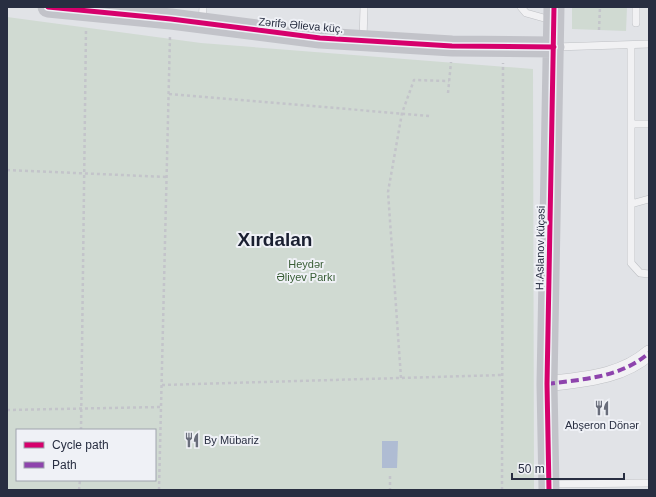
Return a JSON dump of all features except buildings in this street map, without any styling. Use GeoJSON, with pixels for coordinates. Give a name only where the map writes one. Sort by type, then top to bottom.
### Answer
{"type":"FeatureCollection","features":[{"type":"Feature","properties":{"kind":"street","name":"Zərifə Əlieva küç."},"geometry":{"type":"LineString","coordinates":[[48,7],[86,15],[171,20],[203,16],[320,38],[452,46],[554,47]]}},
{"type":"Feature","properties":{"kind":"street","name":"H.Aslanov küçəsi"},"geometry":{"type":"LineString","coordinates":[[549,487],[547,384],[554,14]]}},
{"type":"Feature","properties":{"kind":"street"},"geometry":{"type":"LineString","coordinates":[[547,384],[597,377],[622,371],[649,353]]}},
{"type":"Feature","properties":{"kind":"lane"},"geometry":{"type":"LineString","coordinates":[[363,40],[364,7]]}},
{"type":"Feature","properties":{"kind":"lane"},"geometry":{"type":"LineString","coordinates":[[521,7],[526,12],[554,14]]}},
{"type":"Feature","properties":{"kind":"lane"},"geometry":{"type":"LineString","coordinates":[[636,7],[636,23]]}},
{"type":"Feature","properties":{"kind":"lane"},"geometry":{"type":"LineString","coordinates":[[554,47],[649,44]]}},
{"type":"Feature","properties":{"kind":"lane"},"geometry":{"type":"LineString","coordinates":[[631,45],[631,263],[640,273],[649,274]]}},
{"type":"Feature","properties":{"kind":"lane"},"geometry":{"type":"LineString","coordinates":[[631,124],[649,124]]}},
{"type":"Feature","properties":{"kind":"lane"},"geometry":{"type":"LineString","coordinates":[[631,204],[649,199]]}},
{"type":"Feature","properties":{"kind":"lane"},"geometry":{"type":"LineString","coordinates":[[549,487],[622,487],[649,483]]}},
{"type":"Feature","properties":{"kind":"path"},"geometry":{"type":"LineString","coordinates":[[600,7],[600,30]]}},
{"type":"Feature","properties":{"kind":"path"},"geometry":{"type":"LineString","coordinates":[[81,429],[86,15]]}},
{"type":"Feature","properties":{"kind":"path"},"geometry":{"type":"LineString","coordinates":[[159,490],[171,20]]}},
{"type":"Feature","properties":{"kind":"path"},"geometry":{"type":"LineString","coordinates":[[448,93],[452,46]]}},
{"type":"Feature","properties":{"kind":"path"},"geometry":{"type":"LineString","coordinates":[[502,490],[502,72],[504,46]]}},
{"type":"Feature","properties":{"kind":"path"},"geometry":{"type":"LineString","coordinates":[[400,378],[388,192],[402,113],[414,80],[449,81]]}},
{"type":"Feature","properties":{"kind":"path"},"geometry":{"type":"LineString","coordinates":[[169,94],[430,116]]}},
{"type":"Feature","properties":{"kind":"path"},"geometry":{"type":"LineString","coordinates":[[7,170],[167,177]]}},
{"type":"Feature","properties":{"kind":"path"},"geometry":{"type":"LineString","coordinates":[[162,385],[502,375]]}},
{"type":"Feature","properties":{"kind":"path"},"geometry":{"type":"LineString","coordinates":[[7,410],[161,407]]}},
{"type":"Feature","properties":{"kind":"path"},"geometry":{"type":"LineString","coordinates":[[390,476],[390,490]]}},
{"type":"Feature","properties":{"kind":"green space"},"geometry":{"type":"Polygon","coordinates":[[[572,7],[627,7],[626,31],[572,29],[572,7]]]}},
{"type":"Feature","properties":{"kind":"green space","name":"Heydər Əliyev Parkı"},"geometry":{"type":"Polygon","coordinates":[[[7,17],[201,43],[533,69],[534,490],[7,490],[7,17]]]}},
{"type":"Feature","properties":{"kind":"water"},"geometry":{"type":"Polygon","coordinates":[[[382,441],[398,441],[397,468],[382,468],[382,441]]]}},
{"type":"Feature","properties":{"kind":"marked path"},"geometry":{"type":"LineString","coordinates":[[547,384],[601,376],[626,368],[649,353]]}},
{"type":"Feature","properties":{"kind":"cycle path"},"geometry":{"type":"LineString","coordinates":[[48,7],[171,19],[320,38],[452,46],[554,47]]}},
{"type":"Feature","properties":{"kind":"cycle path"},"geometry":{"type":"LineString","coordinates":[[549,490],[547,384],[554,7]]}},
{"type":"Feature","properties":{"kind":"place","name":"Abşeron Dönər"},"geometry":{"type":"Point","coordinates":[602,408]}},
{"type":"Feature","properties":{"kind":"place","name":"By Mübariz"},"geometry":{"type":"Point","coordinates":[192,440]}},
{"type":"Feature","properties":{"kind":"district","name":"Xırdalan"},"geometry":{"type":"Point","coordinates":[275,239]}}]}
